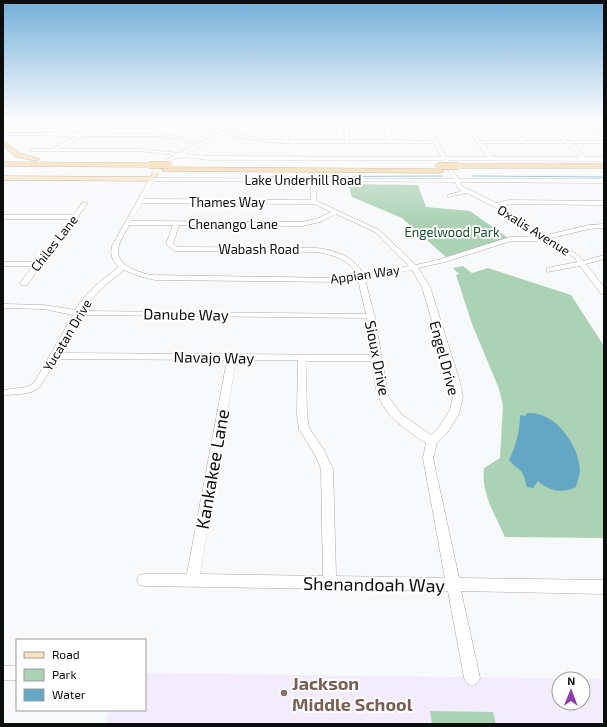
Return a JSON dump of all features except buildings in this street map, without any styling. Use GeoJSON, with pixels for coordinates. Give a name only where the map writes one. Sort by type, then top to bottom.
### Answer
{"type":"FeatureCollection","features":[{"type":"Feature","properties":{"kind":"highway"},"geometry":{"type":"LineString","coordinates":[[16,153],[30,158],[145,166],[340,170]]}},
{"type":"Feature","properties":{"kind":"highway"},"geometry":{"type":"LineString","coordinates":[[3,164],[145,166]]}},
{"type":"Feature","properties":{"kind":"highway"},"geometry":{"type":"LineString","coordinates":[[3,168],[145,166]]}},
{"type":"Feature","properties":{"kind":"highway"},"geometry":{"type":"LineString","coordinates":[[168,167],[460,168],[604,166]]}},
{"type":"Feature","properties":{"kind":"highway"},"geometry":{"type":"LineString","coordinates":[[153,176],[439,168]]}},
{"type":"Feature","properties":{"kind":"highway"},"geometry":{"type":"LineString","coordinates":[[460,168],[604,172]]}},
{"type":"Feature","properties":{"kind":"main road","name":"Lake Underhill Road"},"geometry":{"type":"LineString","coordinates":[[3,178],[153,176]]}},
{"type":"Feature","properties":{"kind":"street"},"geometry":{"type":"LineString","coordinates":[[44,155],[48,153]]}},
{"type":"Feature","properties":{"kind":"street"},"geometry":{"type":"LineString","coordinates":[[161,153],[208,158],[604,159]]}},
{"type":"Feature","properties":{"kind":"street"},"geometry":{"type":"LineString","coordinates":[[123,267],[116,259],[114,252],[118,240],[161,164],[181,153]]}},
{"type":"Feature","properties":{"kind":"street"},"geometry":{"type":"LineString","coordinates":[[441,153],[456,182]]}},
{"type":"Feature","properties":{"kind":"street"},"geometry":{"type":"LineString","coordinates":[[487,153],[491,159]]}},
{"type":"Feature","properties":{"kind":"street"},"geometry":{"type":"LineString","coordinates":[[579,153],[585,159]]}},
{"type":"Feature","properties":{"kind":"street","name":"Lake Underhill Road"},"geometry":{"type":"LineString","coordinates":[[153,176],[604,185]]}},
{"type":"Feature","properties":{"kind":"street"},"geometry":{"type":"LineString","coordinates":[[314,180],[313,199],[315,202]]}},
{"type":"Feature","properties":{"kind":"street","name":"Lake Underhill Road"},"geometry":{"type":"LineString","coordinates":[[456,182],[604,181]]}},
{"type":"Feature","properties":{"kind":"street","name":"Oxalis Avenue"},"geometry":{"type":"LineString","coordinates":[[456,182],[467,191],[495,205],[577,257],[604,292]]}},
{"type":"Feature","properties":{"kind":"street"},"geometry":{"type":"LineString","coordinates":[[450,196],[467,191]]}},
{"type":"Feature","properties":{"kind":"street","name":"Thames Way"},"geometry":{"type":"LineString","coordinates":[[140,201],[315,202]]}},
{"type":"Feature","properties":{"kind":"street","name":"Engel Drive"},"geometry":{"type":"LineString","coordinates":[[315,202],[377,230],[414,267],[426,287],[458,397],[455,412],[443,430],[432,441]]}},
{"type":"Feature","properties":{"kind":"street"},"geometry":{"type":"LineString","coordinates":[[495,205],[510,202],[604,203]]}},
{"type":"Feature","properties":{"kind":"street","name":"Chiles Lane"},"geometry":{"type":"LineString","coordinates":[[24,283],[85,203]]}},
{"type":"Feature","properties":{"kind":"street","name":"Chenango Lane"},"geometry":{"type":"LineString","coordinates":[[128,223],[302,224],[318,221],[336,212]]}},
{"type":"Feature","properties":{"kind":"street"},"geometry":{"type":"LineString","coordinates":[[3,217],[75,217]]}},
{"type":"Feature","properties":{"kind":"street","name":"Wabash Road"},"geometry":{"type":"LineString","coordinates":[[177,223],[169,244],[175,249],[317,250],[334,253],[352,264],[361,278]]}},
{"type":"Feature","properties":{"kind":"street","name":"Appian Way"},"geometry":{"type":"LineString","coordinates":[[123,267],[135,274],[168,279],[341,280],[361,278],[443,261],[510,239],[537,239],[589,227],[604,226]]}},
{"type":"Feature","properties":{"kind":"street"},"geometry":{"type":"LineString","coordinates":[[550,270],[583,264],[604,257]]}},
{"type":"Feature","properties":{"kind":"street"},"geometry":{"type":"LineString","coordinates":[[3,264],[38,264]]}},
{"type":"Feature","properties":{"kind":"street","name":"Yucatan Drive"},"geometry":{"type":"LineString","coordinates":[[3,393],[12,391],[26,391],[35,388],[77,313],[97,288],[123,267]]}},
{"type":"Feature","properties":{"kind":"street","name":"Sioux Drive"},"geometry":{"type":"LineString","coordinates":[[361,278],[366,291],[375,358],[383,396],[391,409],[406,426],[432,441]]}},
{"type":"Feature","properties":{"kind":"street","name":"Danube Way"},"geometry":{"type":"LineString","coordinates":[[3,306],[44,307],[77,313],[370,316]]}},
{"type":"Feature","properties":{"kind":"street","name":"Navajo Way"},"geometry":{"type":"LineString","coordinates":[[53,356],[375,358]]}},
{"type":"Feature","properties":{"kind":"street","name":"Kankakee Lane"},"geometry":{"type":"LineString","coordinates":[[192,581],[232,357]]}},
{"type":"Feature","properties":{"kind":"street"},"geometry":{"type":"LineString","coordinates":[[302,358],[302,414],[304,429],[320,453],[327,469],[330,584]]}},
{"type":"Feature","properties":{"kind":"street"},"geometry":{"type":"LineString","coordinates":[[432,441],[428,458],[472,678]]}},
{"type":"Feature","properties":{"kind":"street","name":"Shenandoah Way"},"geometry":{"type":"LineString","coordinates":[[144,580],[604,587]]}},
{"type":"Feature","properties":{"kind":"street"},"geometry":{"type":"LineString","coordinates":[[3,672],[16,673]]}},
{"type":"Feature","properties":{"kind":"shaded area","name":"Jackson Middle School"},"geometry":{"type":"Polygon","coordinates":[[[146,673],[551,678],[551,711],[591,711],[591,679],[604,679],[604,724],[105,724],[109,711],[146,711],[146,673]]]}},
{"type":"Feature","properties":{"kind":"green space","name":"Engelwood Park"},"geometry":{"type":"Polygon","coordinates":[[[348,184],[418,185],[426,207],[470,211],[508,238],[446,257],[402,218],[352,197],[348,184]]]}},
{"type":"Feature","properties":{"kind":"green space"},"geometry":{"type":"Polygon","coordinates":[[[463,266],[472,273],[488,268],[571,295],[604,346],[604,538],[505,537],[490,504],[484,477],[484,468],[500,458],[503,406],[499,389],[472,324],[456,275],[459,274],[453,268],[463,266]]]}},
{"type":"Feature","properties":{"kind":"green space"},"geometry":{"type":"Polygon","coordinates":[[[430,711],[493,712],[496,724],[432,724],[430,711]]]}},
{"type":"Feature","properties":{"kind":"water"},"geometry":{"type":"Polygon","coordinates":[[[527,413],[547,417],[556,423],[570,440],[575,449],[580,469],[576,487],[561,491],[551,489],[538,481],[533,488],[527,487],[522,473],[509,460],[517,438],[520,415],[525,416],[527,413]]]}},
{"type":"Feature","properties":{"kind":"waterway"},"geometry":{"type":"LineString","coordinates":[[253,177],[442,176]]}},
{"type":"Feature","properties":{"kind":"waterway"},"geometry":{"type":"LineString","coordinates":[[473,176],[604,177]]}},
{"type":"Feature","properties":{"kind":"place","name":"Jackson Middle School"},"geometry":{"type":"Point","coordinates":[284,693]}}]}
